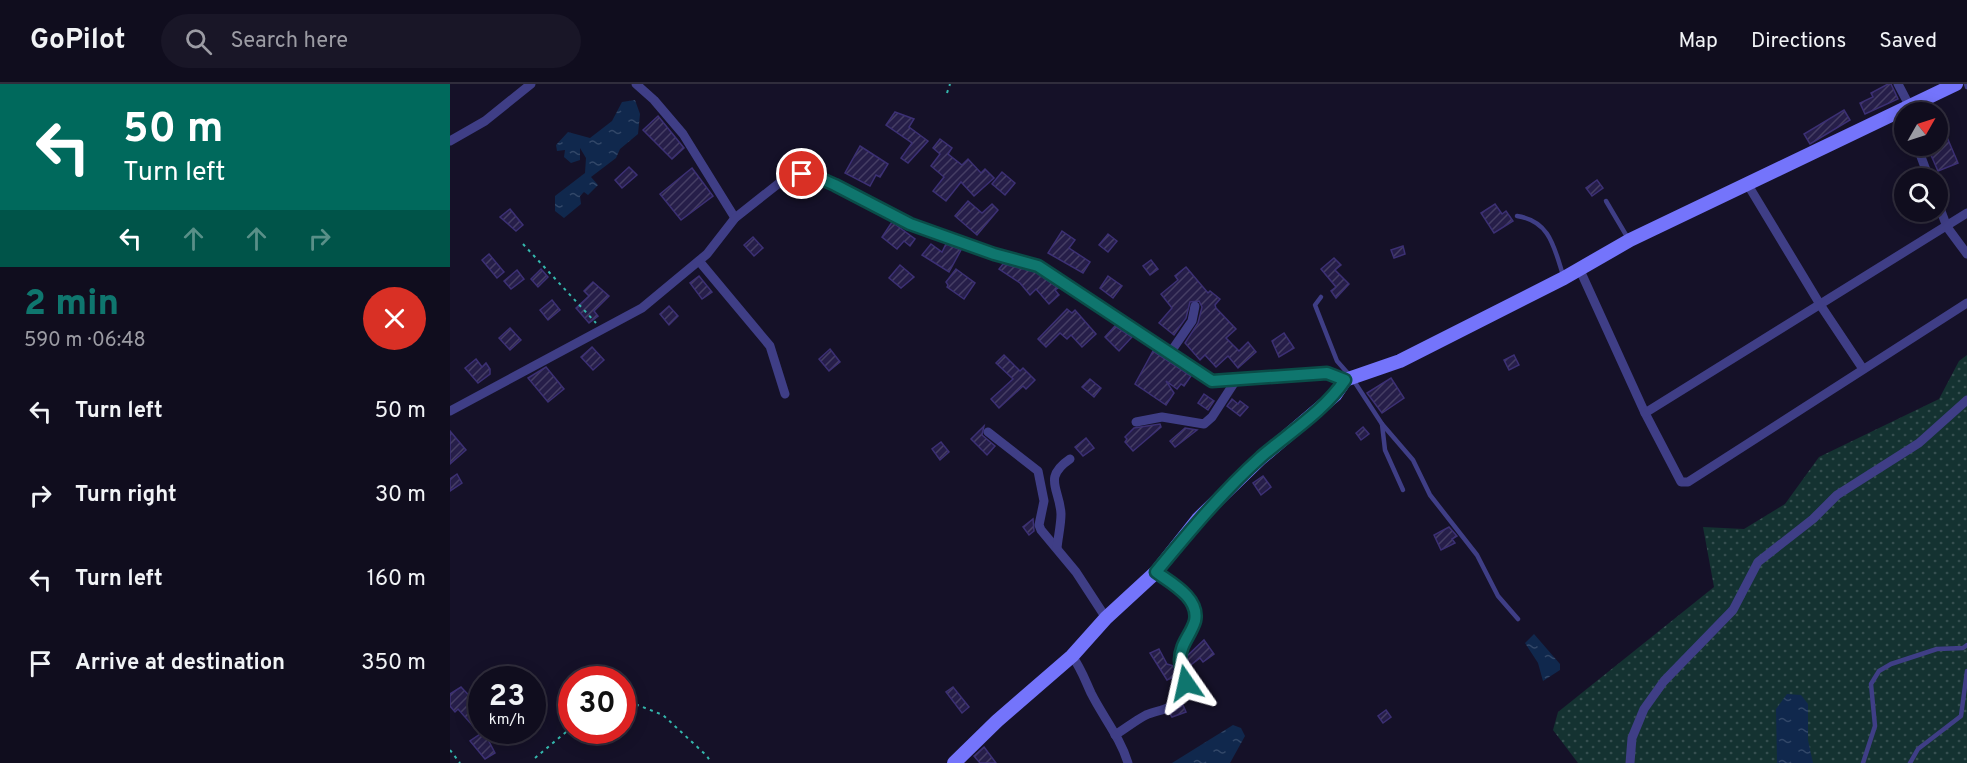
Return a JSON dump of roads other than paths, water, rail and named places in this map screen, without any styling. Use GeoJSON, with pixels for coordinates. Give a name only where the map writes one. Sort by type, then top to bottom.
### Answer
{"type":"FeatureCollection","features":[{"type":"Feature","properties":{"kind":"street"},"geometry":{"type":"LineString","coordinates":[[450,141],[485,121],[531,84]]}},
{"type":"Feature","properties":{"kind":"street"},"geometry":{"type":"LineString","coordinates":[[636,84],[654,100],[683,134],[735,218]]}},
{"type":"Feature","properties":{"kind":"street"},"geometry":{"type":"LineString","coordinates":[[1898,84],[1906,102]]}},
{"type":"Feature","properties":{"kind":"street"},"geometry":{"type":"LineString","coordinates":[[1922,102],[1956,84]]}},
{"type":"Feature","properties":{"kind":"street"},"geometry":{"type":"LineString","coordinates":[[954,763],[997,721],[1072,656],[1106,618],[1156,572],[1198,519],[1260,459],[1335,395],[1349,379],[1400,361],[1564,278],[1630,240],[1894,116]]}},
{"type":"Feature","properties":{"kind":"street"},"geometry":{"type":"LineString","coordinates":[[450,411],[642,308],[713,249],[735,218],[783,180],[802,174],[817,177],[910,224],[994,254],[1038,266],[1207,379],[1217,381],[1327,373],[1349,379]]}},
{"type":"Feature","properties":{"kind":"street"},"geometry":{"type":"LineString","coordinates":[[1748,185],[1821,306],[1863,369]]}},
{"type":"Feature","properties":{"kind":"street"},"geometry":{"type":"LineString","coordinates":[[1645,413],[1821,306],[1967,213]]}},
{"type":"Feature","properties":{"kind":"street"},"geometry":{"type":"LineString","coordinates":[[1945,222],[1967,254]]}},
{"type":"Feature","properties":{"kind":"street"},"geometry":{"type":"LineString","coordinates":[[699,261],[770,346],[784,394]]}},
{"type":"Feature","properties":{"kind":"street"},"geometry":{"type":"LineString","coordinates":[[1579,268],[1645,413],[1676,477],[1681,482],[1688,482],[1967,303]]}},
{"type":"Feature","properties":{"kind":"street"},"geometry":{"type":"LineString","coordinates":[[1170,353],[1192,321],[1195,306]]}},
{"type":"Feature","properties":{"kind":"street"},"geometry":{"type":"LineString","coordinates":[[1136,422],[1162,417],[1204,423],[1212,417],[1236,380]]}},
{"type":"Feature","properties":{"kind":"street"},"geometry":{"type":"LineString","coordinates":[[1630,763],[1632,738],[1644,710],[1664,681],[1733,610],[1758,562],[1813,519],[1837,495],[1920,443],[1967,400]]}},
{"type":"Feature","properties":{"kind":"street"},"geometry":{"type":"LineString","coordinates":[[988,432],[1038,471],[1044,501],[1039,525],[1106,618]]}},
{"type":"Feature","properties":{"kind":"street"},"geometry":{"type":"LineString","coordinates":[[1057,548],[1061,514],[1054,475],[1057,468],[1070,459]]}},
{"type":"Feature","properties":{"kind":"street"},"geometry":{"type":"LineString","coordinates":[[1115,735],[1146,715],[1169,708],[1181,699],[1186,683],[1180,662],[1183,644],[1195,620],[1192,603],[1181,590],[1156,572]]}},
{"type":"Feature","properties":{"kind":"street"},"geometry":{"type":"LineString","coordinates":[[1072,656],[1080,666],[1091,693],[1128,763]]}},
{"type":"Feature","properties":{"kind":"lane"},"geometry":{"type":"LineString","coordinates":[[1606,201],[1630,240]]}},
{"type":"Feature","properties":{"kind":"lane"},"geometry":{"type":"LineString","coordinates":[[1518,216],[1532,218],[1543,227],[1564,278]]}},
{"type":"Feature","properties":{"kind":"lane"},"geometry":{"type":"LineString","coordinates":[[1321,297],[1315,305],[1336,361],[1382,424],[1413,460],[1430,495],[1477,555],[1498,596],[1518,618]]}},
{"type":"Feature","properties":{"kind":"lane"},"geometry":{"type":"LineString","coordinates":[[1382,424],[1385,450],[1403,490]]}},
{"type":"Feature","properties":{"kind":"lane"},"geometry":{"type":"LineString","coordinates":[[1863,763],[1875,726],[1871,684],[1879,671],[1891,664],[1937,649],[1963,648],[1967,645]]}},
{"type":"Feature","properties":{"kind":"lane"},"geometry":{"type":"LineString","coordinates":[[1910,763],[1918,749],[1961,716],[1967,671]]}},
{"type":"Feature","properties":{"kind":"water"},"geometry":{"type":"Polygon","coordinates":[[[635,100],[640,114],[638,134],[620,149],[616,158],[591,177],[598,185],[588,195],[584,192],[580,196],[581,204],[564,218],[555,211],[555,196],[585,173],[586,158],[580,148],[580,160],[571,163],[564,157],[565,150],[557,151],[556,145],[568,132],[590,138],[612,121],[622,102],[635,100]]]}},
{"type":"Feature","properties":{"kind":"water"},"geometry":{"type":"Polygon","coordinates":[[[1534,634],[1560,664],[1560,670],[1543,681],[1538,663],[1525,643],[1534,634]]]}},
{"type":"Feature","properties":{"kind":"water"},"geometry":{"type":"Polygon","coordinates":[[[1787,694],[1801,695],[1808,704],[1808,740],[1813,763],[1777,763],[1776,709],[1787,694]]]}},
{"type":"Feature","properties":{"kind":"water"},"geometry":{"type":"Polygon","coordinates":[[[1233,725],[1241,728],[1245,736],[1230,763],[1172,763],[1233,725]]]}}]}
